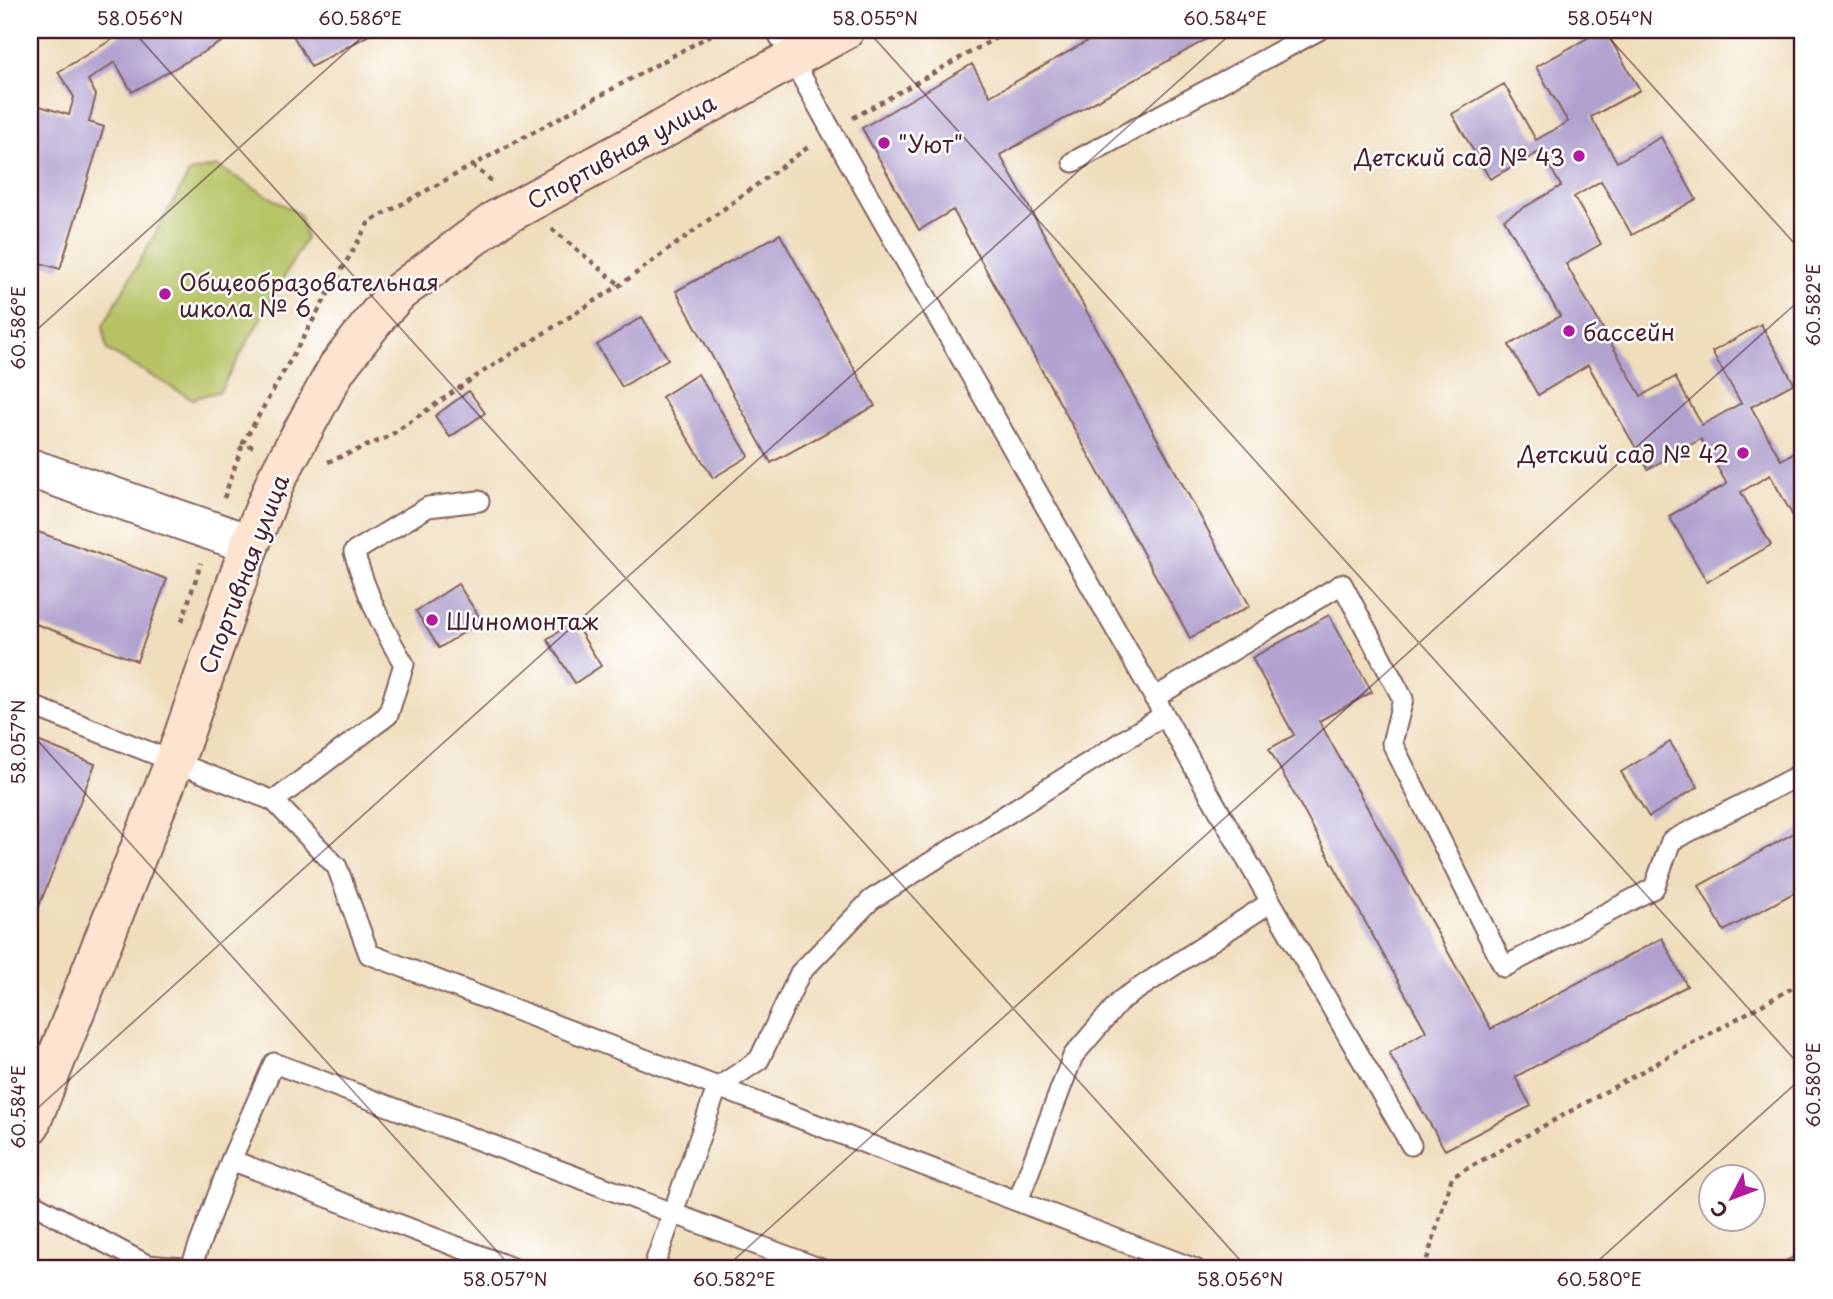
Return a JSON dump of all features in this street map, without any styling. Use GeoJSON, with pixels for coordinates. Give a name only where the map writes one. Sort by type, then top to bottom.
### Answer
{"type":"FeatureCollection","features":[{"type":"Feature","properties":{"kind":"street","name":"Спортивная улица"},"geometry":{"type":"LineString","coordinates":[[30,1125],[175,760],[250,544],[286,461],[337,368],[379,314],[400,292],[496,220],[784,44],[845,30]]}},
{"type":"Feature","properties":{"kind":"street"},"geometry":{"type":"LineString","coordinates":[[30,468],[250,544]]}},
{"type":"Feature","properties":{"kind":"lane"},"geometry":{"type":"LineString","coordinates":[[1073,162],[1319,30]]}},
{"type":"Feature","properties":{"kind":"lane"},"geometry":{"type":"LineString","coordinates":[[784,44],[1411,1145]]}},
{"type":"Feature","properties":{"kind":"lane"},"geometry":{"type":"LineString","coordinates":[[274,801],[388,715],[404,664],[384,631],[366,592],[354,552],[429,507],[479,501]]}},
{"type":"Feature","properties":{"kind":"lane"},"geometry":{"type":"LineString","coordinates":[[653,1269],[717,1088],[759,1060],[800,973],[871,900],[1342,584],[1403,699],[1392,743],[1504,967],[1654,888],[1671,841],[1803,774]]}},
{"type":"Feature","properties":{"kind":"lane"},"geometry":{"type":"LineString","coordinates":[[30,705],[274,801],[337,867],[369,954],[1195,1269]]}},
{"type":"Feature","properties":{"kind":"lane"},"geometry":{"type":"LineString","coordinates":[[1018,1201],[1073,1056],[1121,1000],[1271,902]]}},
{"type":"Feature","properties":{"kind":"lane"},"geometry":{"type":"LineString","coordinates":[[30,1202],[147,1265],[191,1269],[231,1160],[274,1063],[821,1269]]}},
{"type":"Feature","properties":{"kind":"lane"},"geometry":{"type":"LineString","coordinates":[[231,1160],[515,1269]]}},
{"type":"Feature","properties":{"kind":"lane"},"geometry":{"type":"LineString","coordinates":[[1793,1269],[1803,1264]]}},
{"type":"Feature","properties":{"kind":"path"},"geometry":{"type":"LineString","coordinates":[[720,30],[369,222],[243,443],[306,471],[388,437],[478,375],[620,285],[831,130],[1010,30]]}},
{"type":"Feature","properties":{"kind":"path"},"geometry":{"type":"LineString","coordinates":[[1424,1269],[1452,1177],[1803,982]]}},
{"type":"Feature","properties":{"kind":"green space"},"geometry":{"type":"Polygon","coordinates":[[[217,166],[299,214],[306,238],[220,391],[192,399],[107,350],[103,326],[190,172],[217,166]]]}},
{"type":"Feature","properties":{"kind":"building"},"geometry":{"type":"Polygon","coordinates":[[[128,30],[239,32],[132,92],[115,62],[88,80],[96,95],[89,122],[104,127],[60,269],[30,260],[30,103],[69,115],[74,97],[58,72],[128,30]]]}},
{"type":"Feature","properties":{"kind":"building"},"geometry":{"type":"Polygon","coordinates":[[[290,30],[378,30],[311,67],[290,30]]]}},
{"type":"Feature","properties":{"kind":"building"},"geometry":{"type":"Polygon","coordinates":[[[1107,30],[1223,30],[1000,155],[1250,606],[1190,638],[953,210],[919,230],[862,128],[972,64],[990,96],[1107,30]]]}},
{"type":"Feature","properties":{"kind":"building"},"geometry":{"type":"Polygon","coordinates":[[[1605,30],[1640,90],[1591,117],[1617,162],[1661,137],[1696,199],[1632,235],[1601,181],[1574,197],[1601,244],[1566,264],[1641,396],[1675,377],[1702,425],[1741,403],[1712,352],[1761,324],[1794,383],[1751,407],[1781,460],[1803,447],[1803,522],[1798,525],[1770,475],[1741,492],[1771,545],[1707,582],[1669,516],[1727,484],[1701,439],[1648,469],[1588,365],[1538,395],[1509,345],[1560,316],[1504,219],[1561,186],[1541,151],[1490,179],[1452,114],[1504,84],[1536,140],[1568,122],[1536,67],[1605,30]]]}},
{"type":"Feature","properties":{"kind":"building"},"geometry":{"type":"Polygon","coordinates":[[[780,234],[875,406],[771,463],[676,291],[780,234]]]}},
{"type":"Feature","properties":{"kind":"building"},"geometry":{"type":"Polygon","coordinates":[[[642,317],[668,359],[622,387],[597,345],[642,317]]]}},
{"type":"Feature","properties":{"kind":"building"},"geometry":{"type":"Polygon","coordinates":[[[698,374],[749,456],[713,478],[662,397],[698,374]]]}},
{"type":"Feature","properties":{"kind":"building"},"geometry":{"type":"Polygon","coordinates":[[[469,391],[485,413],[450,437],[435,416],[469,391]]]}},
{"type":"Feature","properties":{"kind":"building"},"geometry":{"type":"Polygon","coordinates":[[[30,529],[167,579],[137,661],[30,622],[30,529]]]}},
{"type":"Feature","properties":{"kind":"building"},"geometry":{"type":"Polygon","coordinates":[[[458,584],[482,621],[439,648],[416,611],[458,584]]]}},
{"type":"Feature","properties":{"kind":"building"},"geometry":{"type":"Polygon","coordinates":[[[1329,615],[1372,692],[1319,721],[1491,1029],[1662,938],[1687,986],[1515,1077],[1531,1106],[1445,1150],[1389,1053],[1426,1031],[1269,749],[1294,735],[1252,658],[1329,615]]]}},
{"type":"Feature","properties":{"kind":"building"},"geometry":{"type":"Polygon","coordinates":[[[574,622],[601,666],[575,683],[547,639],[574,622]]]}},
{"type":"Feature","properties":{"kind":"building"},"geometry":{"type":"Polygon","coordinates":[[[30,738],[95,764],[30,929],[30,738]]]}},
{"type":"Feature","properties":{"kind":"building"},"geometry":{"type":"Polygon","coordinates":[[[1670,742],[1698,787],[1649,817],[1621,772],[1670,742]]]}},
{"type":"Feature","properties":{"kind":"building"},"geometry":{"type":"Polygon","coordinates":[[[1803,828],[1803,888],[1724,931],[1699,886],[1803,828]]]}},
{"type":"Feature","properties":{"kind":"place","name":"\"Уют\""},"geometry":{"type":"Point","coordinates":[884,143]}},
{"type":"Feature","properties":{"kind":"place","name":"Детский сад № 43"},"geometry":{"type":"Point","coordinates":[1579,156]}},
{"type":"Feature","properties":{"kind":"place","name":"Общеобразовательная школа № 6"},"geometry":{"type":"Point","coordinates":[165,294]}},
{"type":"Feature","properties":{"kind":"place","name":"бассейн"},"geometry":{"type":"Point","coordinates":[1569,331]}},
{"type":"Feature","properties":{"kind":"place","name":"Детский сад № 42"},"geometry":{"type":"Point","coordinates":[1743,453]}},
{"type":"Feature","properties":{"kind":"place","name":"Шиномонтаж"},"geometry":{"type":"Point","coordinates":[432,620]}}]}
